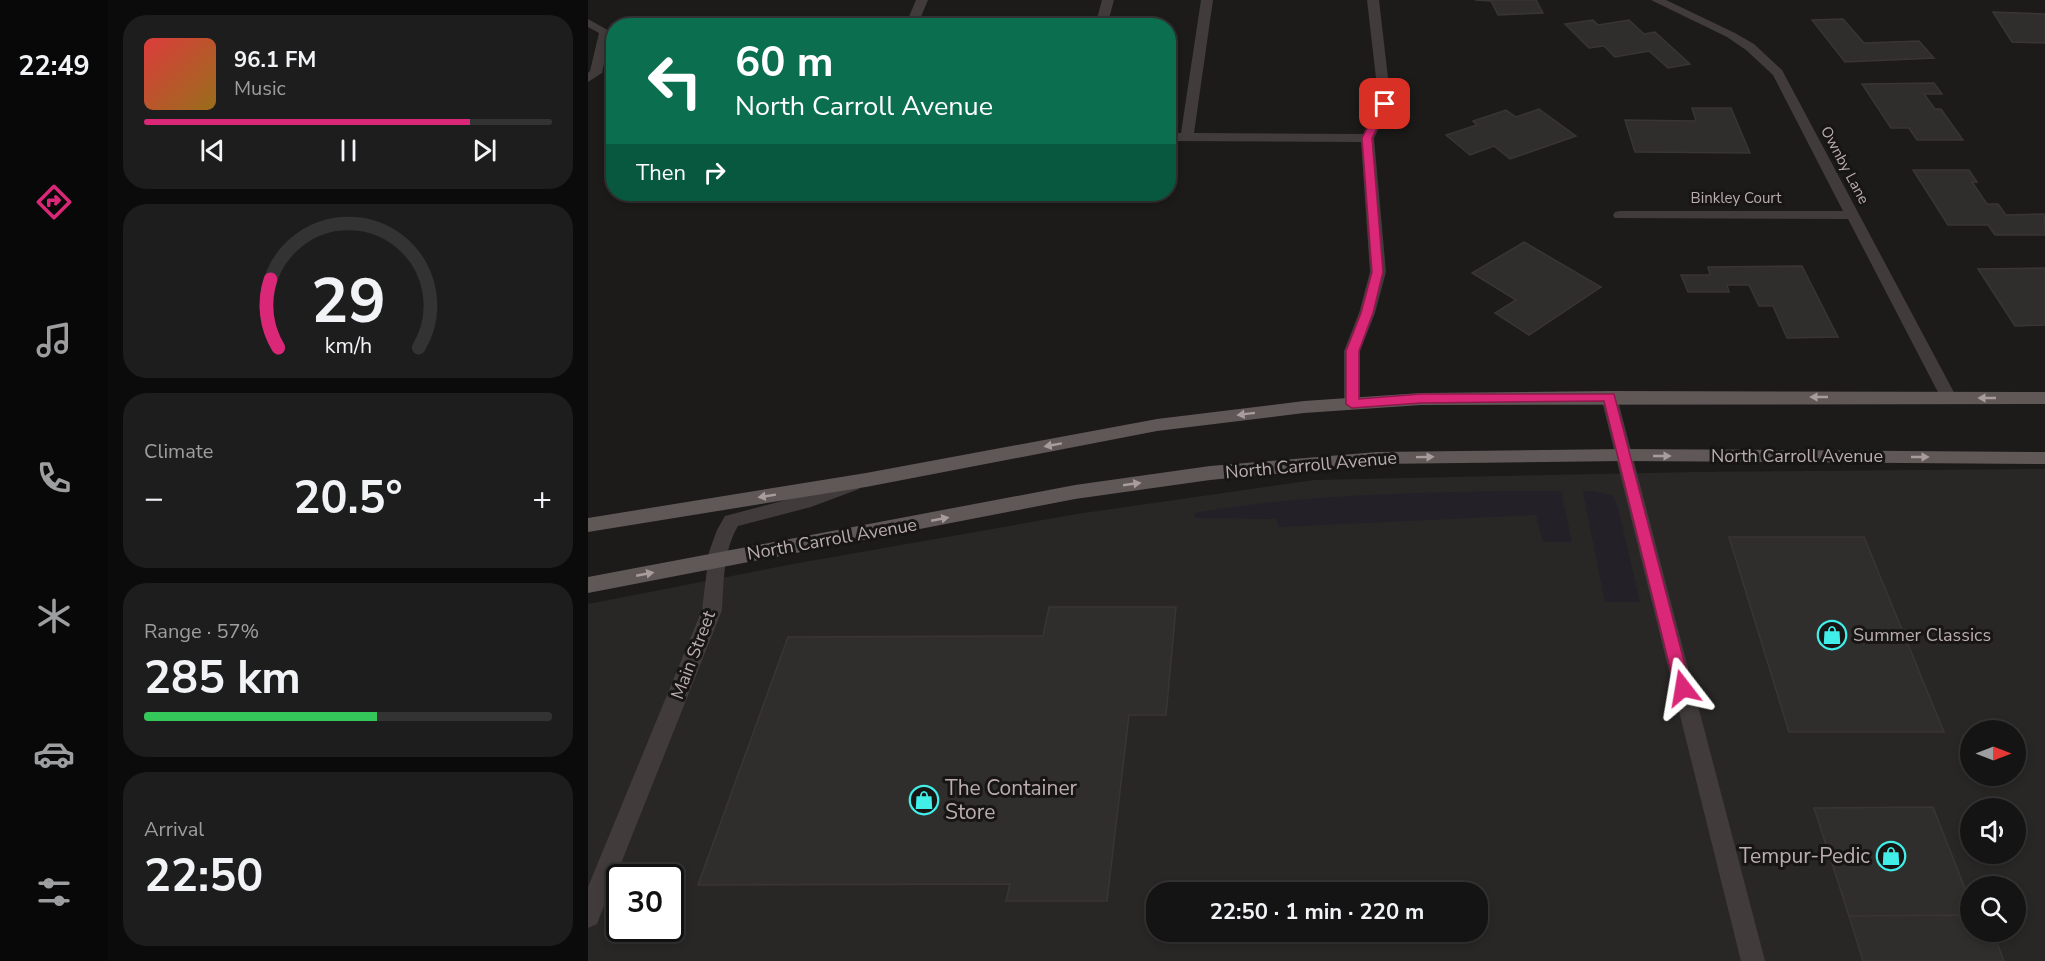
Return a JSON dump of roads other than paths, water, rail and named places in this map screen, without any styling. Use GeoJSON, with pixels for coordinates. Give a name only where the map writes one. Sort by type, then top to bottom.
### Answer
{"type":"FeatureCollection","features":[{"type":"Feature","properties":{"kind":"main road"},"geometry":{"type":"LineString","coordinates":[[588,525],[866,480],[1157,425],[1352,404],[1421,399],[1609,397],[2045,398]]}},
{"type":"Feature","properties":{"kind":"main road","name":"North Carroll Avenue"},"geometry":{"type":"LineString","coordinates":[[588,585],[1076,492],[1210,473],[1377,458],[1624,456],[2045,458]]}},
{"type":"Feature","properties":{"kind":"street"},"geometry":{"type":"LineString","coordinates":[[914,18],[922,0]]}},
{"type":"Feature","properties":{"kind":"street"},"geometry":{"type":"LineString","coordinates":[[1103,18],[1108,0]]}},
{"type":"Feature","properties":{"kind":"street"},"geometry":{"type":"LineString","coordinates":[[1187,137],[1207,0]]}},
{"type":"Feature","properties":{"kind":"street"},"geometry":{"type":"LineString","coordinates":[[1352,404],[1353,351],[1367,313],[1378,272],[1367,138],[1385,104],[1373,0]]}},
{"type":"Feature","properties":{"kind":"street","name":"Ownby Lane"},"geometry":{"type":"LineString","coordinates":[[1657,0],[1731,35],[1750,47],[1778,73],[1949,398]]}},
{"type":"Feature","properties":{"kind":"street"},"geometry":{"type":"LineString","coordinates":[[588,22],[605,32],[596,73],[588,78]]}},
{"type":"Feature","properties":{"kind":"street"},"geometry":{"type":"LineString","coordinates":[[1176,137],[1367,138]]}},
{"type":"Feature","properties":{"kind":"street","name":"Binkley Court"},"geometry":{"type":"LineString","coordinates":[[1620,214],[1852,215]]}},
{"type":"Feature","properties":{"kind":"street"},"geometry":{"type":"LineString","coordinates":[[1609,397],[1754,961]]}},
{"type":"Feature","properties":{"kind":"street","name":"Main Street"},"geometry":{"type":"LineString","coordinates":[[588,916],[712,610],[718,560],[725,531],[732,521],[805,502],[866,480]]}},
{"type":"Feature","properties":{"kind":"place","name":"Summer Classics"},"geometry":{"type":"Point","coordinates":[1832,635]}},
{"type":"Feature","properties":{"kind":"place","name":"The Container Store"},"geometry":{"type":"Point","coordinates":[924,800]}},
{"type":"Feature","properties":{"kind":"place","name":"Tempur-Pedic"},"geometry":{"type":"Point","coordinates":[1891,856]}}]}
